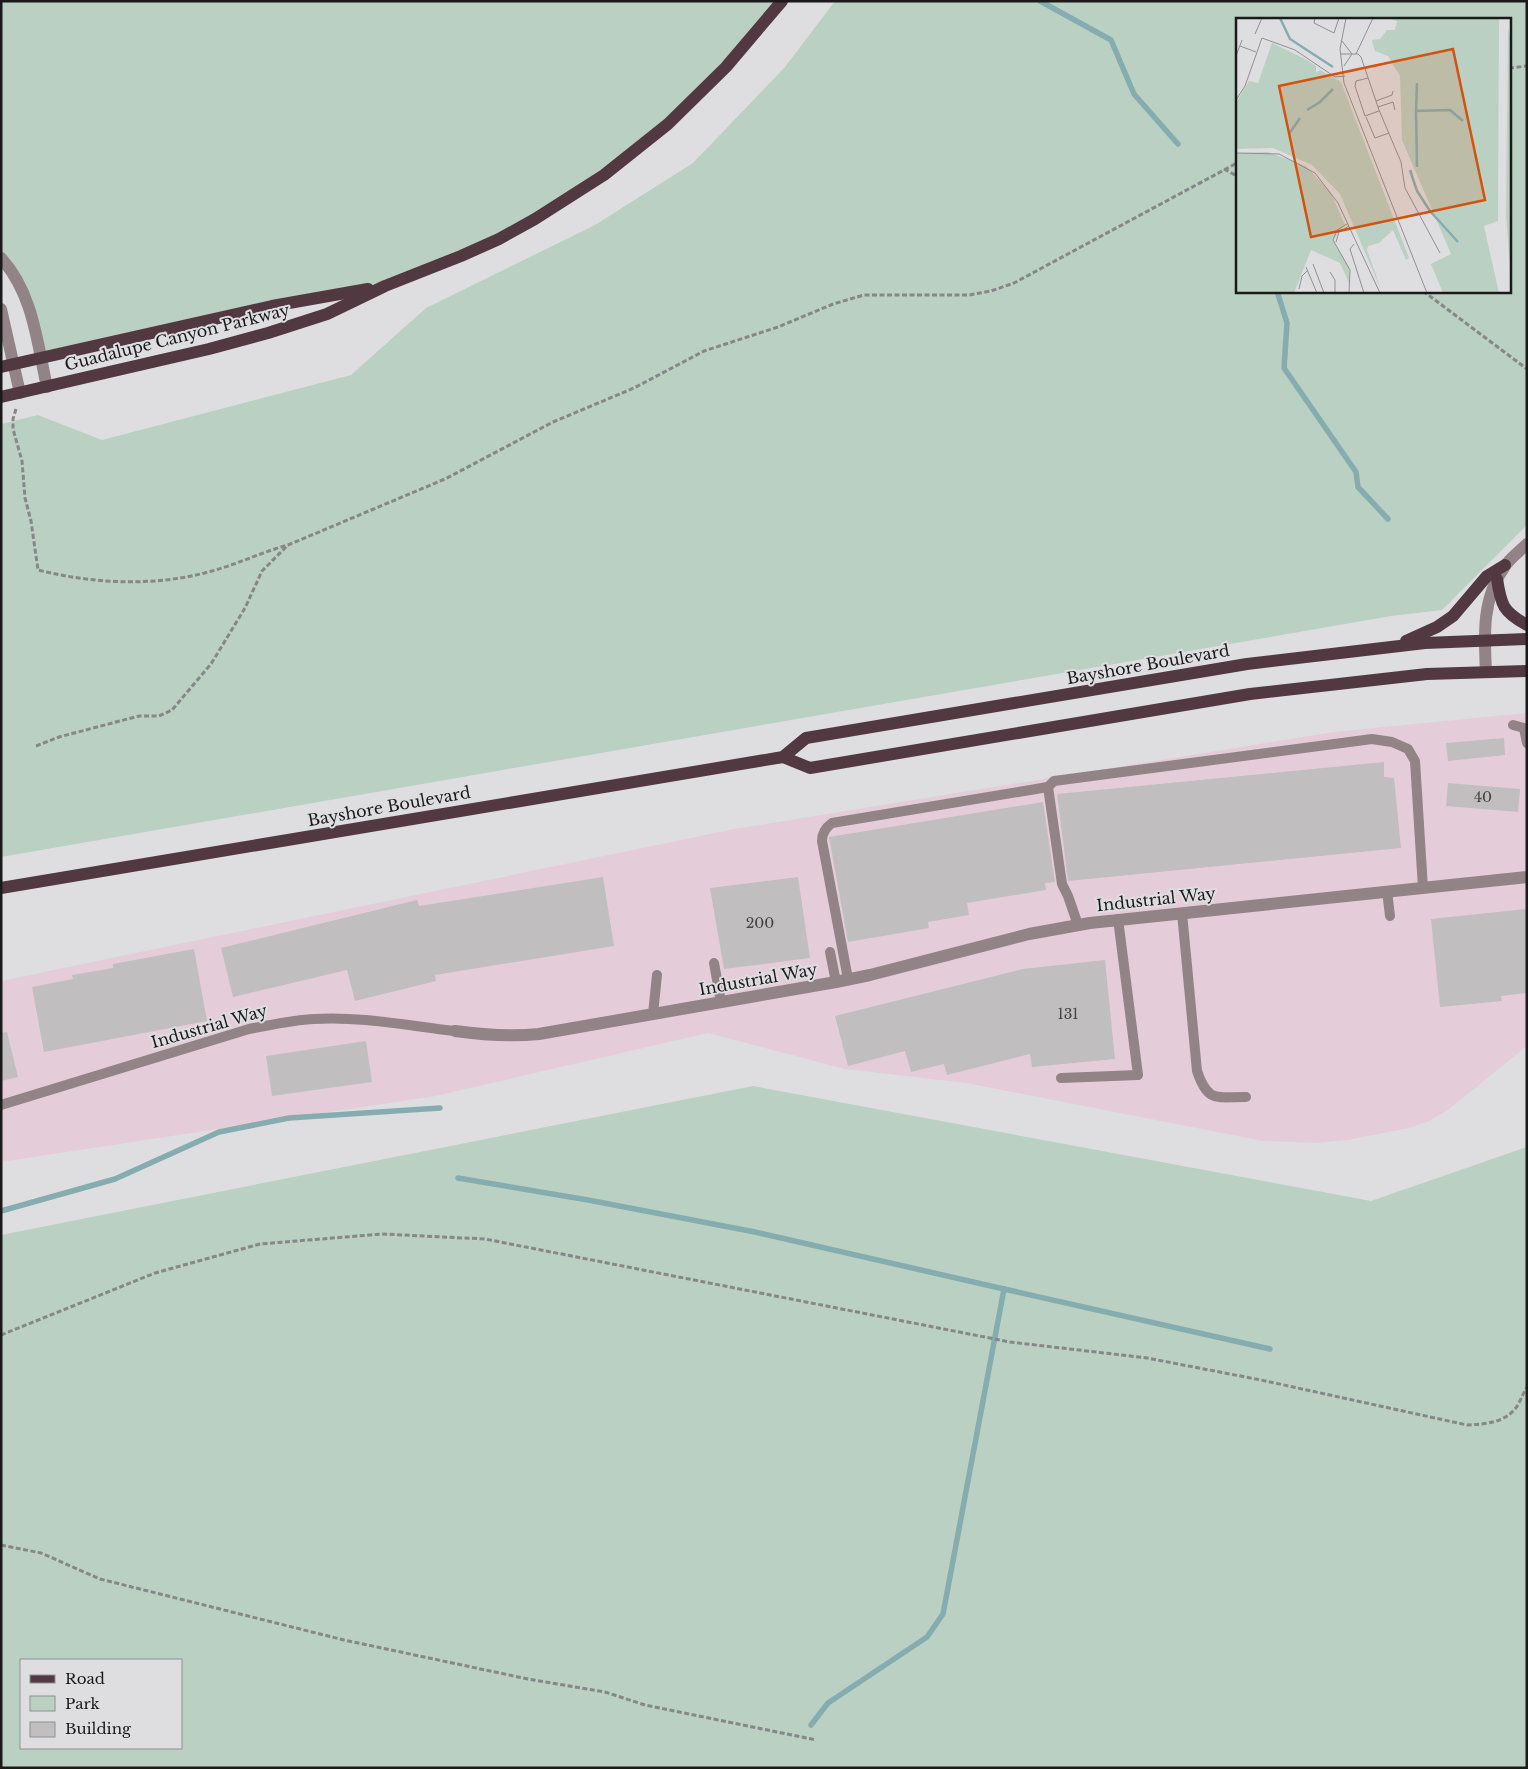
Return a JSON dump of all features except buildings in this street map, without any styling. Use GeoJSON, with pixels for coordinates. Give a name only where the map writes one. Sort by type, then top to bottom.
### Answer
{"type":"FeatureCollection","features":[{"type":"Feature","properties":{"kind":"main road","name":"Guadalupe Canyon Parkway"},"geometry":{"type":"LineString","coordinates":[[1,397],[208,349],[268,333],[327,314],[385,286],[454,260],[499,238],[535,219],[604,175],[662,130],[698,97],[782,1]]}},
{"type":"Feature","properties":{"kind":"main road","name":"Guadalupe Canyon Parkway"},"geometry":{"type":"LineString","coordinates":[[7,365],[272,306],[385,286]]}},
{"type":"Feature","properties":{"kind":"main road"},"geometry":{"type":"LineString","coordinates":[[1395,647],[1453,616],[1487,576],[1505,565]]}},
{"type":"Feature","properties":{"kind":"main road"},"geometry":{"type":"LineString","coordinates":[[1497,579],[1500,598],[1508,614],[1527,625]]}},
{"type":"Feature","properties":{"kind":"main road","name":"Bayshore Boulevard"},"geometry":{"type":"LineString","coordinates":[[1,888],[783,757],[806,738],[1247,664],[1425,643],[1527,639]]}},
{"type":"Feature","properties":{"kind":"main road"},"geometry":{"type":"LineString","coordinates":[[783,757],[810,768],[1250,694],[1427,674],[1486,671],[1527,672]]}},
{"type":"Feature","properties":{"kind":"street"},"geometry":{"type":"LineString","coordinates":[[1,258],[10,268],[23,290],[31,311],[47,387]]}},
{"type":"Feature","properties":{"kind":"street"},"geometry":{"type":"LineString","coordinates":[[1,309],[7,365],[20,393]]}},
{"type":"Feature","properties":{"kind":"street"},"geometry":{"type":"LineString","coordinates":[[1486,671],[1485,640],[1490,593],[1505,565],[1527,544]]}},
{"type":"Feature","properties":{"kind":"street","name":"Industrial Way"},"geometry":{"type":"LineString","coordinates":[[455,1031],[510,1037],[539,1034],[842,980],[1029,934],[1118,919],[1527,877]]}},
{"type":"Feature","properties":{"kind":"lane"},"geometry":{"type":"LineString","coordinates":[[1513,725],[1524,728],[1527,744]]}},
{"type":"Feature","properties":{"kind":"lane"},"geometry":{"type":"LineString","coordinates":[[842,980],[822,841],[824,830],[827,827],[832,823],[1048,787],[1054,781],[1372,739],[1392,742],[1408,749],[1415,760],[1423,888]]}},
{"type":"Feature","properties":{"kind":"lane"},"geometry":{"type":"LineString","coordinates":[[1048,787],[1062,884],[1078,925]]}},
{"type":"Feature","properties":{"kind":"lane"},"geometry":{"type":"LineString","coordinates":[[1387,891],[1390,916]]}},
{"type":"Feature","properties":{"kind":"lane"},"geometry":{"type":"LineString","coordinates":[[1182,913],[1198,1071],[1202,1087],[1206,1092],[1216,1097],[1246,1097]]}},
{"type":"Feature","properties":{"kind":"lane"},"geometry":{"type":"LineString","coordinates":[[1061,1078],[1138,1075],[1118,919]]}},
{"type":"Feature","properties":{"kind":"lane"},"geometry":{"type":"LineString","coordinates":[[830,952],[842,980]]}},
{"type":"Feature","properties":{"kind":"lane"},"geometry":{"type":"LineString","coordinates":[[714,963],[721,1002]]}},
{"type":"Feature","properties":{"kind":"lane"},"geometry":{"type":"LineString","coordinates":[[654,1014],[657,975]]}},
{"type":"Feature","properties":{"kind":"lane","name":"Industrial Way"},"geometry":{"type":"LineString","coordinates":[[1,1105],[250,1029],[281,1023],[314,1019],[349,1019],[455,1031]]}},
{"type":"Feature","properties":{"kind":"path"},"geometry":{"type":"LineString","coordinates":[[1510,68],[1527,66]]}},
{"type":"Feature","properties":{"kind":"path"},"geometry":{"type":"LineString","coordinates":[[20,393],[13,419],[13,428],[22,461],[25,498],[31,521],[38,570],[69,578],[122,582],[170,579],[212,571],[268,550],[288,545],[445,479],[553,422],[634,388],[704,351],[778,327],[834,304],[864,295],[969,295],[1014,283],[1236,163]]}},
{"type":"Feature","properties":{"kind":"path"},"geometry":{"type":"LineString","coordinates":[[1224,169],[1236,175]]}},
{"type":"Feature","properties":{"kind":"path"},"geometry":{"type":"LineString","coordinates":[[1424,292],[1527,369]]}},
{"type":"Feature","properties":{"kind":"path"},"geometry":{"type":"LineString","coordinates":[[36,746],[59,737],[140,716],[159,716],[172,710],[211,664],[245,608],[262,571],[288,545]]}},
{"type":"Feature","properties":{"kind":"path"},"geometry":{"type":"LineString","coordinates":[[1,1335],[155,1273],[260,1244],[382,1234],[485,1239],[1010,1342],[1147,1358],[1261,1380],[1467,1425],[1488,1424],[1500,1420],[1516,1409],[1527,1387]]}},
{"type":"Feature","properties":{"kind":"path"},"geometry":{"type":"LineString","coordinates":[[1,1545],[41,1553],[100,1580],[344,1640],[528,1679],[605,1692],[645,1705],[816,1740]]}},
{"type":"Feature","properties":{"kind":"shaded area"},"geometry":{"type":"Polygon","coordinates":[[[1527,713],[1527,1046],[1448,1110],[1429,1121],[1409,1128],[1348,1140],[1316,1143],[1263,1141],[966,1083],[845,1069],[708,1033],[436,1096],[1,1162],[1,981],[734,829],[1334,732],[1527,713]]]}},
{"type":"Feature","properties":{"kind":"green space"},"geometry":{"type":"Polygon","coordinates":[[[1,1],[782,1],[668,124],[535,219],[385,286],[40,358],[31,311],[1,258],[1,1]]]}},
{"type":"Feature","properties":{"kind":"green space"},"geometry":{"type":"Polygon","coordinates":[[[835,1],[1527,1],[1527,525],[1442,610],[1391,616],[1,857],[1,424],[38,415],[102,440],[351,375],[426,308],[595,225],[693,163],[785,67],[835,1]]]}},
{"type":"Feature","properties":{"kind":"green space"},"geometry":{"type":"Polygon","coordinates":[[[753,1086],[1371,1201],[1527,1147],[1527,1768],[1,1768],[1,1235],[753,1086]]]}},
{"type":"Feature","properties":{"kind":"waterway"},"geometry":{"type":"LineString","coordinates":[[1040,1],[1111,40],[1134,94],[1178,144]]}},
{"type":"Feature","properties":{"kind":"waterway"},"geometry":{"type":"LineString","coordinates":[[1277,292],[1287,323],[1284,368],[1356,472],[1358,487],[1388,519]]}},
{"type":"Feature","properties":{"kind":"waterway"},"geometry":{"type":"LineString","coordinates":[[1,1211],[115,1179],[219,1132],[289,1118],[440,1108]]}},
{"type":"Feature","properties":{"kind":"waterway"},"geometry":{"type":"LineString","coordinates":[[458,1178],[588,1200],[755,1232],[1004,1289]]}},
{"type":"Feature","properties":{"kind":"waterway"},"geometry":{"type":"LineString","coordinates":[[811,1725],[828,1703],[927,1637],[943,1614],[1004,1289],[1270,1349]]}}]}
